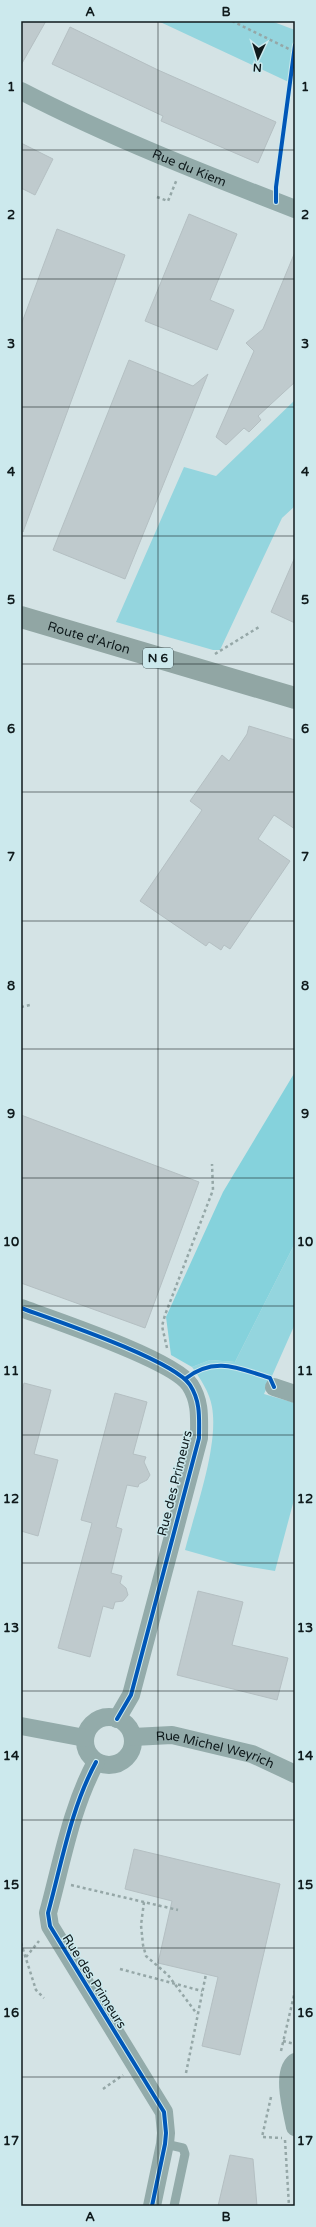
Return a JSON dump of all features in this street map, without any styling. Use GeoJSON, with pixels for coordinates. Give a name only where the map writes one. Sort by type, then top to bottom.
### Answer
{"type":"FeatureCollection","features":[{"type":"Feature","properties":{"kind":"main road","name":"Route d'Arlon"},"geometry":{"type":"LineString","coordinates":[[21,617],[295,698]]}},
{"type":"Feature","properties":{"kind":"street","name":"Rue du Kiem"},"geometry":{"type":"LineString","coordinates":[[21,91],[84,123],[182,166],[295,209]]}},
{"type":"Feature","properties":{"kind":"street","name":"Rue des Primeurs"},"geometry":{"type":"LineString","coordinates":[[21,1308],[141,1354],[172,1370],[190,1385],[200,1408],[199,1438],[131,1695],[117,1719]]}},
{"type":"Feature","properties":{"kind":"street"},"geometry":{"type":"LineString","coordinates":[[274,1387],[295,1394]]}},
{"type":"Feature","properties":{"kind":"street"},"geometry":{"type":"LineString","coordinates":[[107,1717],[117,1719],[127,1726],[133,1737],[133,1746],[124,1760],[110,1766],[96,1762],[86,1750],[85,1738],[87,1730],[99,1719],[107,1717]]}},
{"type":"Feature","properties":{"kind":"street"},"geometry":{"type":"LineString","coordinates":[[21,1726],[85,1738]]}},
{"type":"Feature","properties":{"kind":"street","name":"Rue Michel Weyrich"},"geometry":{"type":"LineString","coordinates":[[133,1737],[179,1737],[252,1754],[295,1774]]}},
{"type":"Feature","properties":{"kind":"street","name":"Rue des Primeurs"},"geometry":{"type":"LineString","coordinates":[[96,1762],[84,1783],[48,1912],[50,1926],[164,2112],[166,2133],[165,2144],[152,2206]]}},
{"type":"Feature","properties":{"kind":"street"},"geometry":{"type":"LineString","coordinates":[[295,2062],[288,2073],[288,2084],[295,2127]]}},
{"type":"Feature","properties":{"kind":"lane"},"geometry":{"type":"LineString","coordinates":[[165,2144],[183,2148],[185,2154],[174,2206]]}},
{"type":"Feature","properties":{"kind":"path"},"geometry":{"type":"LineString","coordinates":[[232,21],[295,52]]}},
{"type":"Feature","properties":{"kind":"path"},"geometry":{"type":"LineString","coordinates":[[157,197],[168,202],[182,166]]}},
{"type":"Feature","properties":{"kind":"path"},"geometry":{"type":"LineString","coordinates":[[192,668],[259,627]]}},
{"type":"Feature","properties":{"kind":"path"},"geometry":{"type":"LineString","coordinates":[[21,1007],[30,1005]]}},
{"type":"Feature","properties":{"kind":"path"},"geometry":{"type":"LineString","coordinates":[[172,1370],[162,1326],[165,1314],[213,1190],[212,1164]]}},
{"type":"Feature","properties":{"kind":"path"},"geometry":{"type":"LineString","coordinates":[[90,1889],[178,1910]]}},
{"type":"Feature","properties":{"kind":"path"},"geometry":{"type":"LineString","coordinates":[[144,1902],[141,1925],[142,1945],[146,1956],[168,1975],[197,2014]]}},
{"type":"Feature","properties":{"kind":"path"},"geometry":{"type":"LineString","coordinates":[[21,1943],[36,1990],[44,1998]]}},
{"type":"Feature","properties":{"kind":"path"},"geometry":{"type":"LineString","coordinates":[[120,1969],[202,1991]]}},
{"type":"Feature","properties":{"kind":"path"},"geometry":{"type":"LineString","coordinates":[[186,2073],[206,1974]]}},
{"type":"Feature","properties":{"kind":"path"},"geometry":{"type":"LineString","coordinates":[[283,2041],[295,2044]]}},
{"type":"Feature","properties":{"kind":"shaded area"},"geometry":{"type":"Polygon","coordinates":[[[158,21],[271,21],[295,30],[295,85],[158,21]]]}},
{"type":"Feature","properties":{"kind":"shaded area"},"geometry":{"type":"Polygon","coordinates":[[[295,400],[295,506],[282,518],[220,650],[213,650],[116,622],[184,467],[216,476],[295,400]]]}},
{"type":"Feature","properties":{"kind":"shaded area"},"geometry":{"type":"Polygon","coordinates":[[[295,1072],[295,1243],[235,1362],[210,1360],[192,1367],[171,1355],[166,1317],[223,1192],[295,1072]]]}},
{"type":"Feature","properties":{"kind":"shaded area"},"geometry":{"type":"Polygon","coordinates":[[[295,1243],[295,1324],[264,1394],[295,1403],[295,1496],[275,1571],[238,1565],[185,1550],[205,1478],[212,1440],[213,1423],[212,1407],[209,1396],[192,1367],[210,1360],[235,1362],[295,1243]]]}},
{"type":"Feature","properties":{"kind":"building"},"geometry":{"type":"Polygon","coordinates":[[[21,21],[46,21],[21,65],[21,21]]]}},
{"type":"Feature","properties":{"kind":"building"},"geometry":{"type":"Polygon","coordinates":[[[70,27],[158,70],[276,122],[258,163],[161,121],[163,116],[52,64],[70,27]]]}},
{"type":"Feature","properties":{"kind":"building"},"geometry":{"type":"Polygon","coordinates":[[[21,143],[53,159],[35,195],[21,188],[21,143]]]}},
{"type":"Feature","properties":{"kind":"building"},"geometry":{"type":"Polygon","coordinates":[[[189,214],[237,234],[210,300],[234,310],[217,350],[145,321],[189,214]]]}},
{"type":"Feature","properties":{"kind":"building"},"geometry":{"type":"Polygon","coordinates":[[[57,229],[125,255],[23,532],[21,325],[57,229]]]}},
{"type":"Feature","properties":{"kind":"building"},"geometry":{"type":"Polygon","coordinates":[[[295,252],[295,382],[258,416],[261,420],[249,432],[244,428],[226,445],[216,437],[254,351],[246,343],[263,329],[295,252]]]}},
{"type":"Feature","properties":{"kind":"building"},"geometry":{"type":"Polygon","coordinates":[[[129,360],[193,386],[208,374],[125,579],[53,550],[129,360]]]}},
{"type":"Feature","properties":{"kind":"building"},"geometry":{"type":"Polygon","coordinates":[[[295,557],[295,623],[271,612],[295,557]]]}},
{"type":"Feature","properties":{"kind":"building"},"geometry":{"type":"Polygon","coordinates":[[[249,726],[295,740],[295,829],[274,815],[258,839],[290,861],[230,949],[224,945],[221,950],[209,942],[206,946],[140,901],[202,810],[190,801],[222,755],[229,761],[247,734],[249,726]]]}},
{"type":"Feature","properties":{"kind":"building"},"geometry":{"type":"Polygon","coordinates":[[[21,1115],[199,1182],[145,1328],[21,1283],[21,1115]]]}},
{"type":"Feature","properties":{"kind":"building"},"geometry":{"type":"Polygon","coordinates":[[[24,1383],[51,1390],[34,1454],[58,1460],[38,1536],[21,1531],[21,1396],[24,1383]]]}},
{"type":"Feature","properties":{"kind":"building"},"geometry":{"type":"Polygon","coordinates":[[[115,1393],[147,1402],[133,1454],[146,1457],[144,1462],[150,1475],[147,1480],[139,1484],[138,1487],[127,1485],[116,1527],[122,1529],[111,1573],[122,1576],[120,1583],[126,1588],[128,1595],[123,1601],[115,1602],[113,1609],[103,1606],[90,1657],[58,1648],[92,1523],[81,1520],[115,1393]]]}},
{"type":"Feature","properties":{"kind":"building"},"geometry":{"type":"Polygon","coordinates":[[[198,1591],[243,1602],[232,1645],[288,1658],[277,1700],[177,1675],[198,1591]]]}},
{"type":"Feature","properties":{"kind":"building"},"geometry":{"type":"Polygon","coordinates":[[[134,1849],[280,1884],[240,2055],[202,2046],[218,1977],[158,1963],[172,1901],[125,1889],[134,1849]]]}},
{"type":"Feature","properties":{"kind":"building"},"geometry":{"type":"Polygon","coordinates":[[[230,2155],[253,2159],[257,2206],[218,2206],[230,2155]]]}},
{"type":"Feature","properties":{"kind":"cycle path"},"geometry":{"type":"LineString","coordinates":[[276,202],[276,187],[295,45]]}},
{"type":"Feature","properties":{"kind":"cycle path"},"geometry":{"type":"LineString","coordinates":[[21,1308],[85,1331],[161,1364],[179,1375],[190,1385],[194,1391],[198,1404],[199,1438],[131,1695],[117,1719]]}},
{"type":"Feature","properties":{"kind":"cycle path"},"geometry":{"type":"LineString","coordinates":[[185,1379],[206,1368],[226,1366],[270,1378],[274,1387]]}},
{"type":"Feature","properties":{"kind":"cycle path"},"geometry":{"type":"LineString","coordinates":[[96,1762],[80,1798],[48,1913],[50,1926],[164,2112],[166,2133],[165,2144],[152,2206]]}}]}
